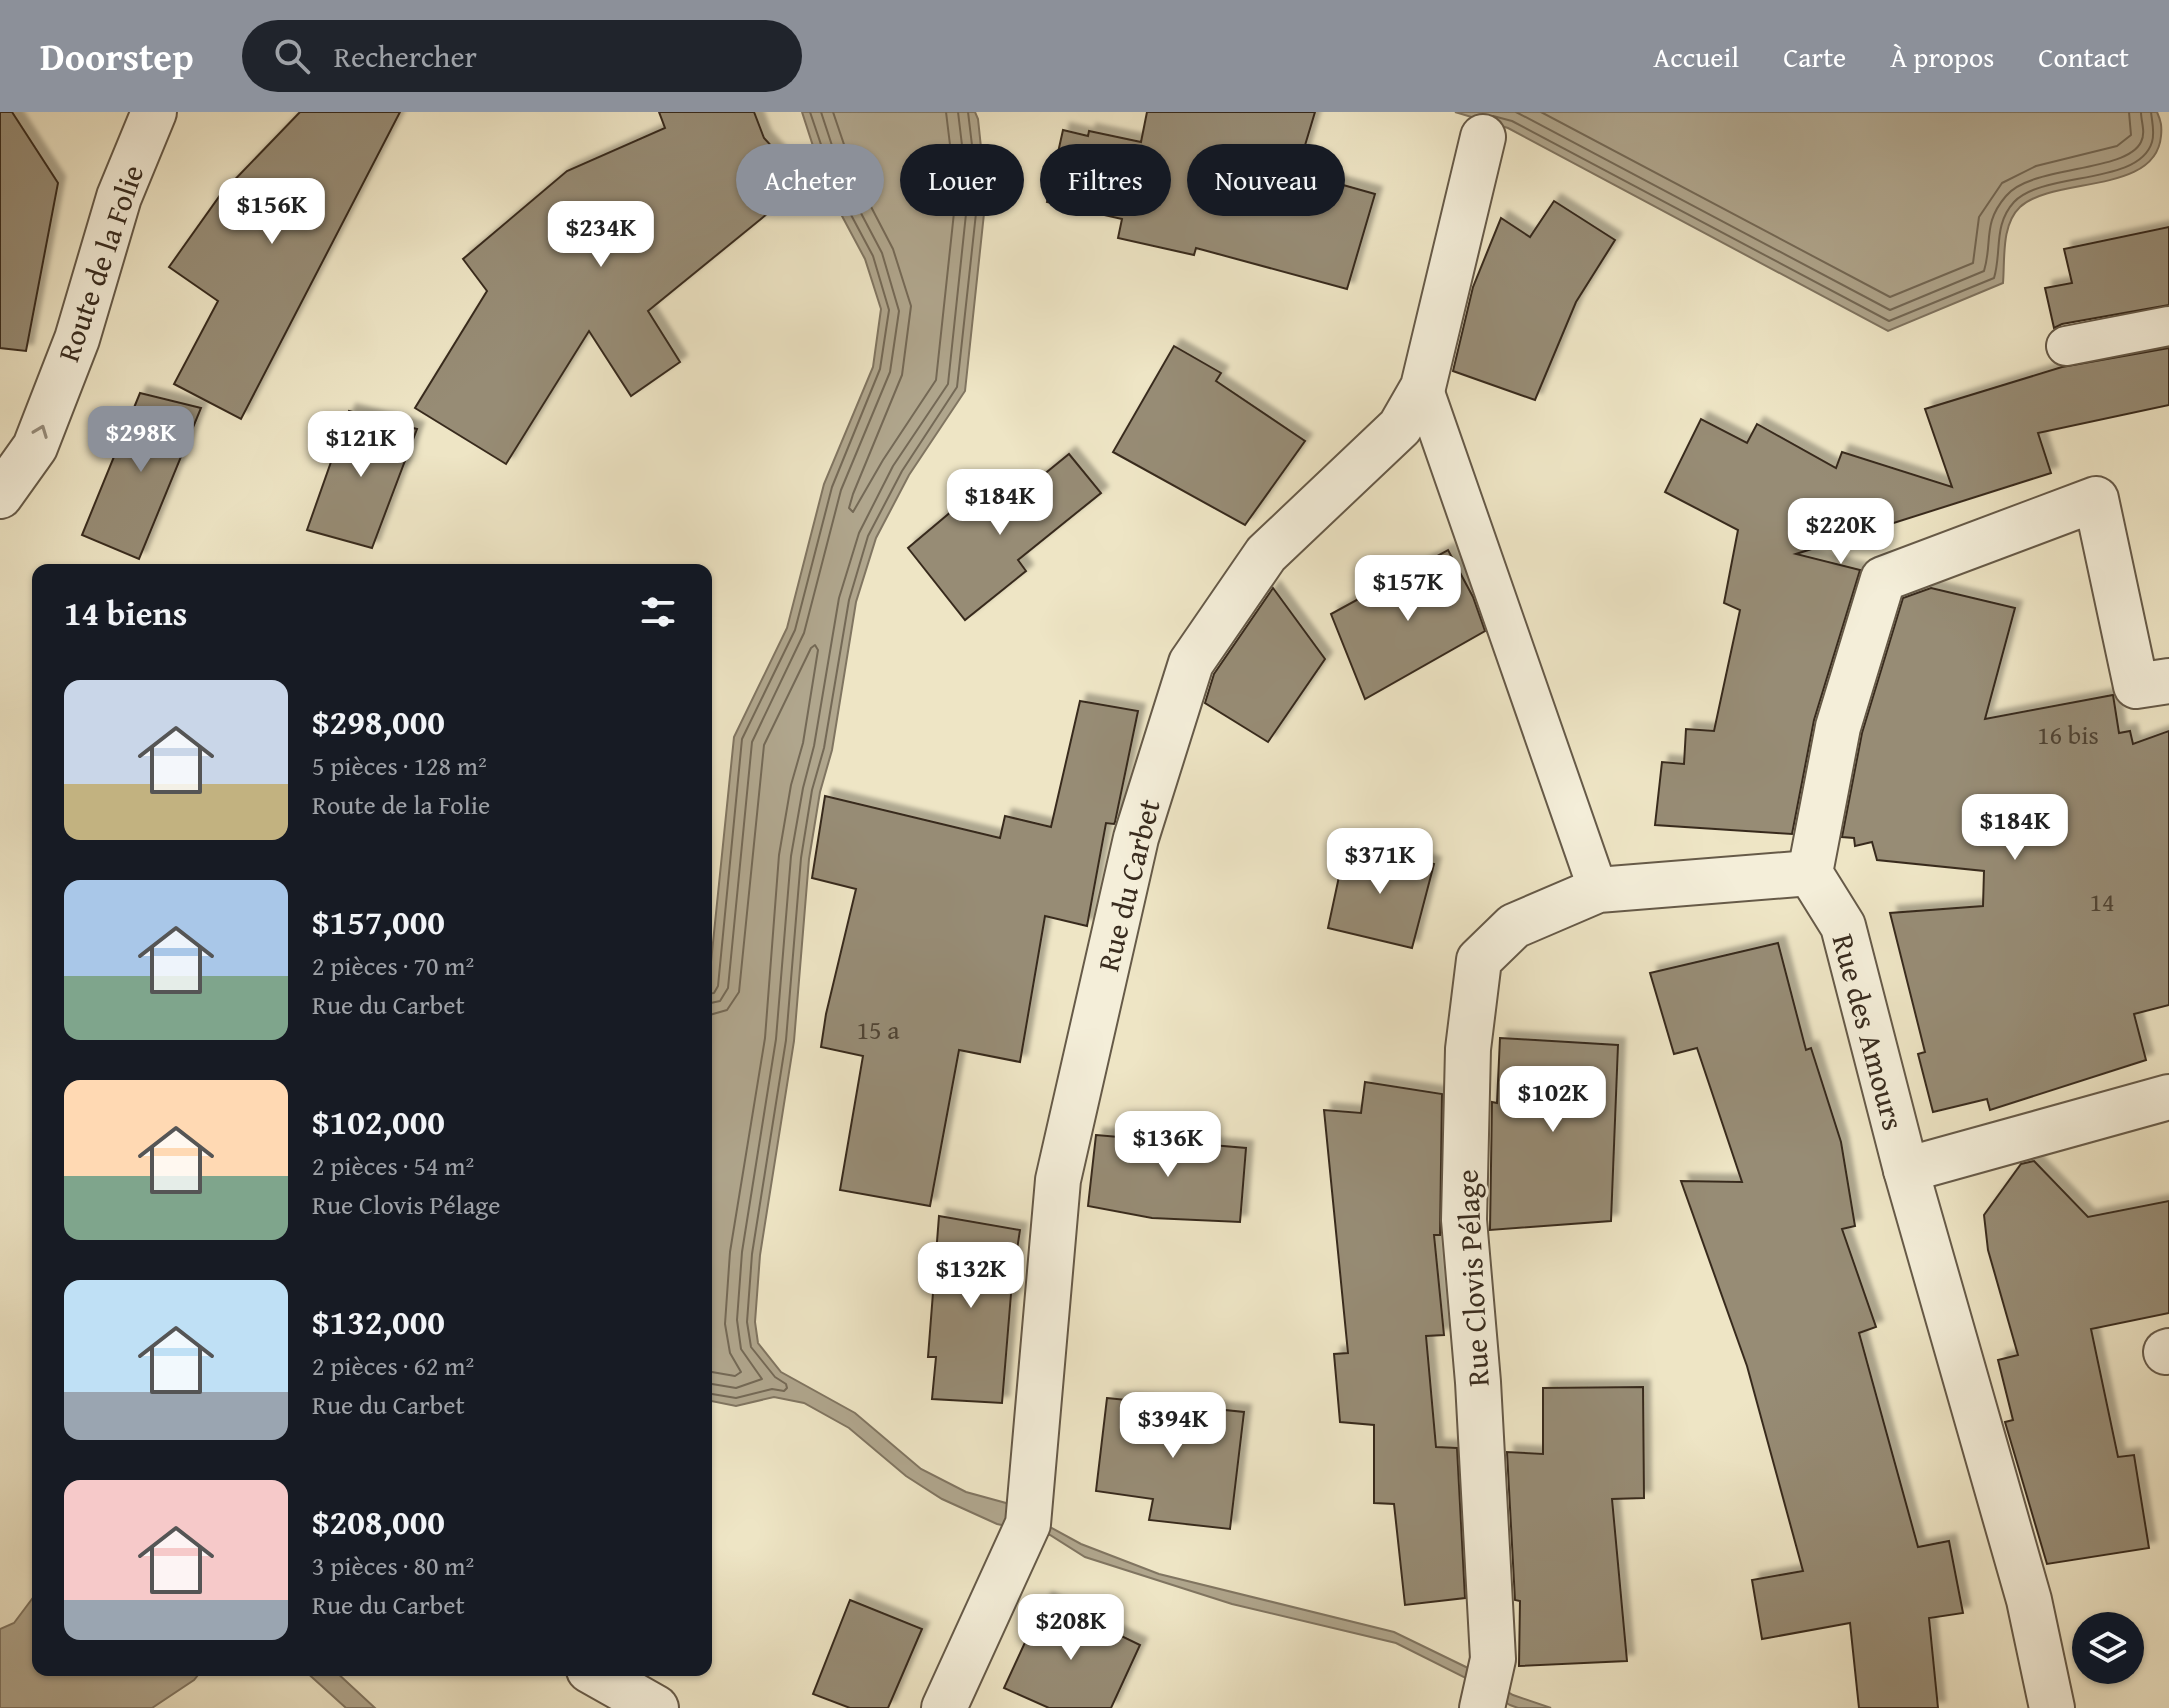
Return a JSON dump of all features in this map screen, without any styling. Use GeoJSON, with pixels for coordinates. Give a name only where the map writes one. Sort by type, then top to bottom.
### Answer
{"type":"FeatureCollection","features":[{"type":"Feature","properties":{"kind":"street","name":"Route de la Folie"},"geometry":{"type":"LineString","coordinates":[[0,496],[35,447],[77,339],[119,197],[154,112]]}},
{"type":"Feature","properties":{"kind":"street","name":"Rue du Carbet"},"geometry":{"type":"LineString","coordinates":[[944,1708],[1028,1524],[1058,1180],[1136,838],[1191,663],[1266,554],[1400,427],[1423,387],[1483,137]]}},
{"type":"Feature","properties":{"kind":"street"},"geometry":{"type":"LineString","coordinates":[[1810,873],[1838,727],[1883,579],[2096,499],[2152,684]]}},
{"type":"Feature","properties":{"kind":"street","name":"Rue Clovis Pélage"},"geometry":{"type":"LineString","coordinates":[[1482,1708],[1493,1659],[1478,1382],[1464,1220],[1468,1049],[1479,960],[1514,926],[1598,890],[1810,873]]}},
{"type":"Feature","properties":{"kind":"street","name":"Rue des Amours"},"geometry":{"type":"LineString","coordinates":[[1810,873],[1843,926],[1906,1170],[2029,1600],[2052,1708]]}},
{"type":"Feature","properties":{"kind":"street"},"geometry":{"type":"LineString","coordinates":[[1906,1170],[2169,1097]]}},
{"type":"Feature","properties":{"kind":"street"},"geometry":{"type":"LineString","coordinates":[[600,1676],[656,1708]]}},
{"type":"Feature","properties":{"kind":"lane"},"geometry":{"type":"LineString","coordinates":[[2066,346],[2169,326]]}},
{"type":"Feature","properties":{"kind":"lane"},"geometry":{"type":"LineString","coordinates":[[1423,387],[1598,890]]}},
{"type":"Feature","properties":{"kind":"water"},"geometry":{"type":"Polygon","coordinates":[[[802,112],[975,112],[981,144],[900,144],[900,216],[984,216],[965,391],[909,475],[876,538],[856,602],[832,750],[820,792],[809,859],[794,1041],[760,1255],[755,1322],[758,1343],[781,1372],[855,1413],[921,1469],[966,1492],[1006,1503],[1081,1544],[1159,1574],[1394,1632],[1468,1668],[1513,1695],[1551,1708],[1518,1708],[1510,1705],[1468,1679],[1396,1643],[1232,1604],[1085,1557],[1050,1535],[997,1524],[942,1499],[906,1476],[849,1428],[804,1403],[774,1397],[736,1406],[712,1401],[712,952],[734,737],[787,628],[824,484],[873,367],[881,309],[865,259],[842,216],[884,216],[884,144],[812,144],[802,112]]]}},
{"type":"Feature","properties":{"kind":"water"},"geometry":{"type":"Polygon","coordinates":[[[1455,112],[2157,112],[2161,136],[2155,155],[2142,168],[2123,176],[2036,197],[2020,207],[2007,233],[2003,283],[1888,331],[1508,128],[1455,112]]]}},
{"type":"Feature","properties":{"kind":"water"},"geometry":{"type":"Polygon","coordinates":[[[32,1599],[32,1676],[197,1676],[152,1708],[0,1708],[0,1629],[14,1623],[32,1599]]]}},
{"type":"Feature","properties":{"kind":"water"},"geometry":{"type":"Polygon","coordinates":[[[311,1676],[340,1676],[375,1708],[346,1708],[311,1676]]]}},
{"type":"Feature","properties":{"kind":"building"},"geometry":{"type":"Polygon","coordinates":[[[0,112],[12,112],[58,183],[26,351],[0,348],[0,112]]]}},
{"type":"Feature","properties":{"kind":"building"},"geometry":{"type":"Polygon","coordinates":[[[300,112],[400,112],[241,419],[174,384],[218,301],[169,267],[221,194],[300,112]]]}},
{"type":"Feature","properties":{"kind":"building"},"geometry":{"type":"Polygon","coordinates":[[[659,112],[754,112],[769,144],[736,144],[736,216],[765,216],[648,311],[680,362],[631,396],[589,331],[506,464],[415,408],[487,291],[463,259],[567,171],[665,128],[659,112]]]}},
{"type":"Feature","properties":{"kind":"building"},"geometry":{"type":"Polygon","coordinates":[[[1147,112],[1315,112],[1305,144],[1187,144],[1187,216],[1345,216],[1345,186],[1375,194],[1347,289],[1196,248],[1194,255],[1118,238],[1122,219],[1109,216],[1171,216],[1171,144],[1060,144],[1063,130],[1088,136],[1089,131],[1141,142],[1147,112]]]}},
{"type":"Feature","properties":{"kind":"building"},"geometry":{"type":"Polygon","coordinates":[[[1554,201],[1615,240],[1576,302],[1535,400],[1453,371],[1473,287],[1501,218],[1530,237],[1554,201]]]}},
{"type":"Feature","properties":{"kind":"building"},"geometry":{"type":"Polygon","coordinates":[[[2169,227],[2169,305],[2054,328],[2045,288],[2072,283],[2064,249],[2169,227]]]}},
{"type":"Feature","properties":{"kind":"building"},"geometry":{"type":"Polygon","coordinates":[[[1174,346],[1221,373],[1216,381],[1305,441],[1245,525],[1113,452],[1174,346]]]}},
{"type":"Feature","properties":{"kind":"building"},"geometry":{"type":"Polygon","coordinates":[[[2169,348],[2169,405],[2038,433],[2051,473],[1796,554],[1860,570],[1814,720],[1792,834],[1655,825],[1662,762],[1684,764],[1686,729],[1714,731],[1740,610],[1724,603],[1738,530],[1665,492],[1701,419],[1747,443],[1757,424],[1836,468],[1842,452],[1952,487],[1925,409],[2062,367],[2169,348]]]}},
{"type":"Feature","properties":{"kind":"building"},"geometry":{"type":"Polygon","coordinates":[[[140,393],[201,408],[139,559],[82,535],[140,393]]]}},
{"type":"Feature","properties":{"kind":"building"},"geometry":{"type":"Polygon","coordinates":[[[349,411],[417,429],[372,548],[307,530],[349,411]]]}},
{"type":"Feature","properties":{"kind":"building"},"geometry":{"type":"Polygon","coordinates":[[[1069,454],[1101,493],[1018,560],[1026,571],[965,620],[908,548],[965,500],[989,519],[1069,454]]]}},
{"type":"Feature","properties":{"kind":"building"},"geometry":{"type":"Polygon","coordinates":[[[1448,550],[1473,597],[1485,631],[1365,699],[1331,614],[1448,550]]]}},
{"type":"Feature","properties":{"kind":"building"},"geometry":{"type":"Polygon","coordinates":[[[1273,588],[1325,659],[1268,742],[1205,703],[1214,674],[1273,588]]]}},
{"type":"Feature","properties":{"kind":"building"},"geometry":{"type":"Polygon","coordinates":[[[1931,588],[2015,608],[1985,719],[2113,695],[2119,733],[2130,731],[2133,744],[2169,731],[2169,1005],[2134,1014],[2146,1060],[1990,1110],[1987,1099],[1933,1112],[1918,1054],[1925,1052],[1890,913],[1983,906],[1984,871],[1877,860],[1872,842],[1855,846],[1854,838],[1842,837],[1862,733],[1903,598],[1931,588]]]}},
{"type":"Feature","properties":{"kind":"building"},"geometry":{"type":"Polygon","coordinates":[[[1080,701],[1138,711],[1115,822],[1106,823],[1087,926],[1045,916],[1020,1062],[959,1050],[930,1206],[840,1190],[863,1056],[821,1047],[856,889],[812,878],[825,796],[1000,838],[1005,816],[1051,827],[1080,701]]]}},
{"type":"Feature","properties":{"kind":"building"},"geometry":{"type":"Polygon","coordinates":[[[1346,844],[1434,864],[1412,948],[1328,928],[1346,844]]]}},
{"type":"Feature","properties":{"kind":"building"},"geometry":{"type":"Polygon","coordinates":[[[1778,943],[1806,1050],[1811,1048],[1841,1142],[1855,1226],[1842,1229],[1876,1327],[1859,1333],[1918,1547],[1949,1541],[1963,1613],[1929,1618],[1938,1708],[1859,1708],[1850,1623],[1762,1639],[1752,1580],[1803,1571],[1747,1366],[1681,1181],[1742,1182],[1697,1048],[1674,1054],[1650,973],[1778,943]]]}},
{"type":"Feature","properties":{"kind":"building"},"geometry":{"type":"Polygon","coordinates":[[[1500,1038],[1618,1045],[1611,1221],[1490,1230],[1492,1102],[1497,1103],[1500,1038]]]}},
{"type":"Feature","properties":{"kind":"building"},"geometry":{"type":"Polygon","coordinates":[[[1365,1082],[1442,1094],[1440,1235],[1434,1235],[1444,1335],[1426,1336],[1436,1447],[1457,1448],[1465,1598],[1405,1605],[1394,1504],[1374,1503],[1374,1425],[1340,1422],[1334,1354],[1348,1353],[1324,1110],[1361,1113],[1365,1082]]]}},
{"type":"Feature","properties":{"kind":"building"},"geometry":{"type":"Polygon","coordinates":[[[1096,1135],[1246,1148],[1240,1222],[1152,1218],[1088,1206],[1096,1135]]]}},
{"type":"Feature","properties":{"kind":"building"},"geometry":{"type":"Polygon","coordinates":[[[2034,1161],[2088,1217],[2169,1201],[2169,1313],[2091,1329],[2118,1457],[2134,1455],[2149,1548],[2047,1564],[2005,1422],[2013,1420],[1998,1360],[2018,1355],[1988,1250],[1984,1215],[2021,1164],[2034,1161]]]}},
{"type":"Feature","properties":{"kind":"building"},"geometry":{"type":"Polygon","coordinates":[[[939,1216],[1020,1230],[1012,1282],[1002,1403],[932,1399],[936,1357],[928,1357],[939,1216]]]}},
{"type":"Feature","properties":{"kind":"building"},"geometry":{"type":"Polygon","coordinates":[[[1643,1387],[1644,1498],[1612,1499],[1627,1661],[1519,1666],[1520,1601],[1515,1600],[1507,1452],[1543,1454],[1543,1388],[1643,1387]]]}},
{"type":"Feature","properties":{"kind":"building"},"geometry":{"type":"Polygon","coordinates":[[[1107,1398],[1244,1412],[1230,1529],[1149,1520],[1153,1499],[1096,1491],[1107,1398]]]}},
{"type":"Feature","properties":{"kind":"building"},"geometry":{"type":"Polygon","coordinates":[[[1045,1599],[1140,1645],[1111,1708],[1049,1708],[1004,1688],[1045,1599]]]}},
{"type":"Feature","properties":{"kind":"building"},"geometry":{"type":"Polygon","coordinates":[[[850,1600],[922,1629],[888,1708],[850,1708],[813,1694],[850,1600]]]}}]}
